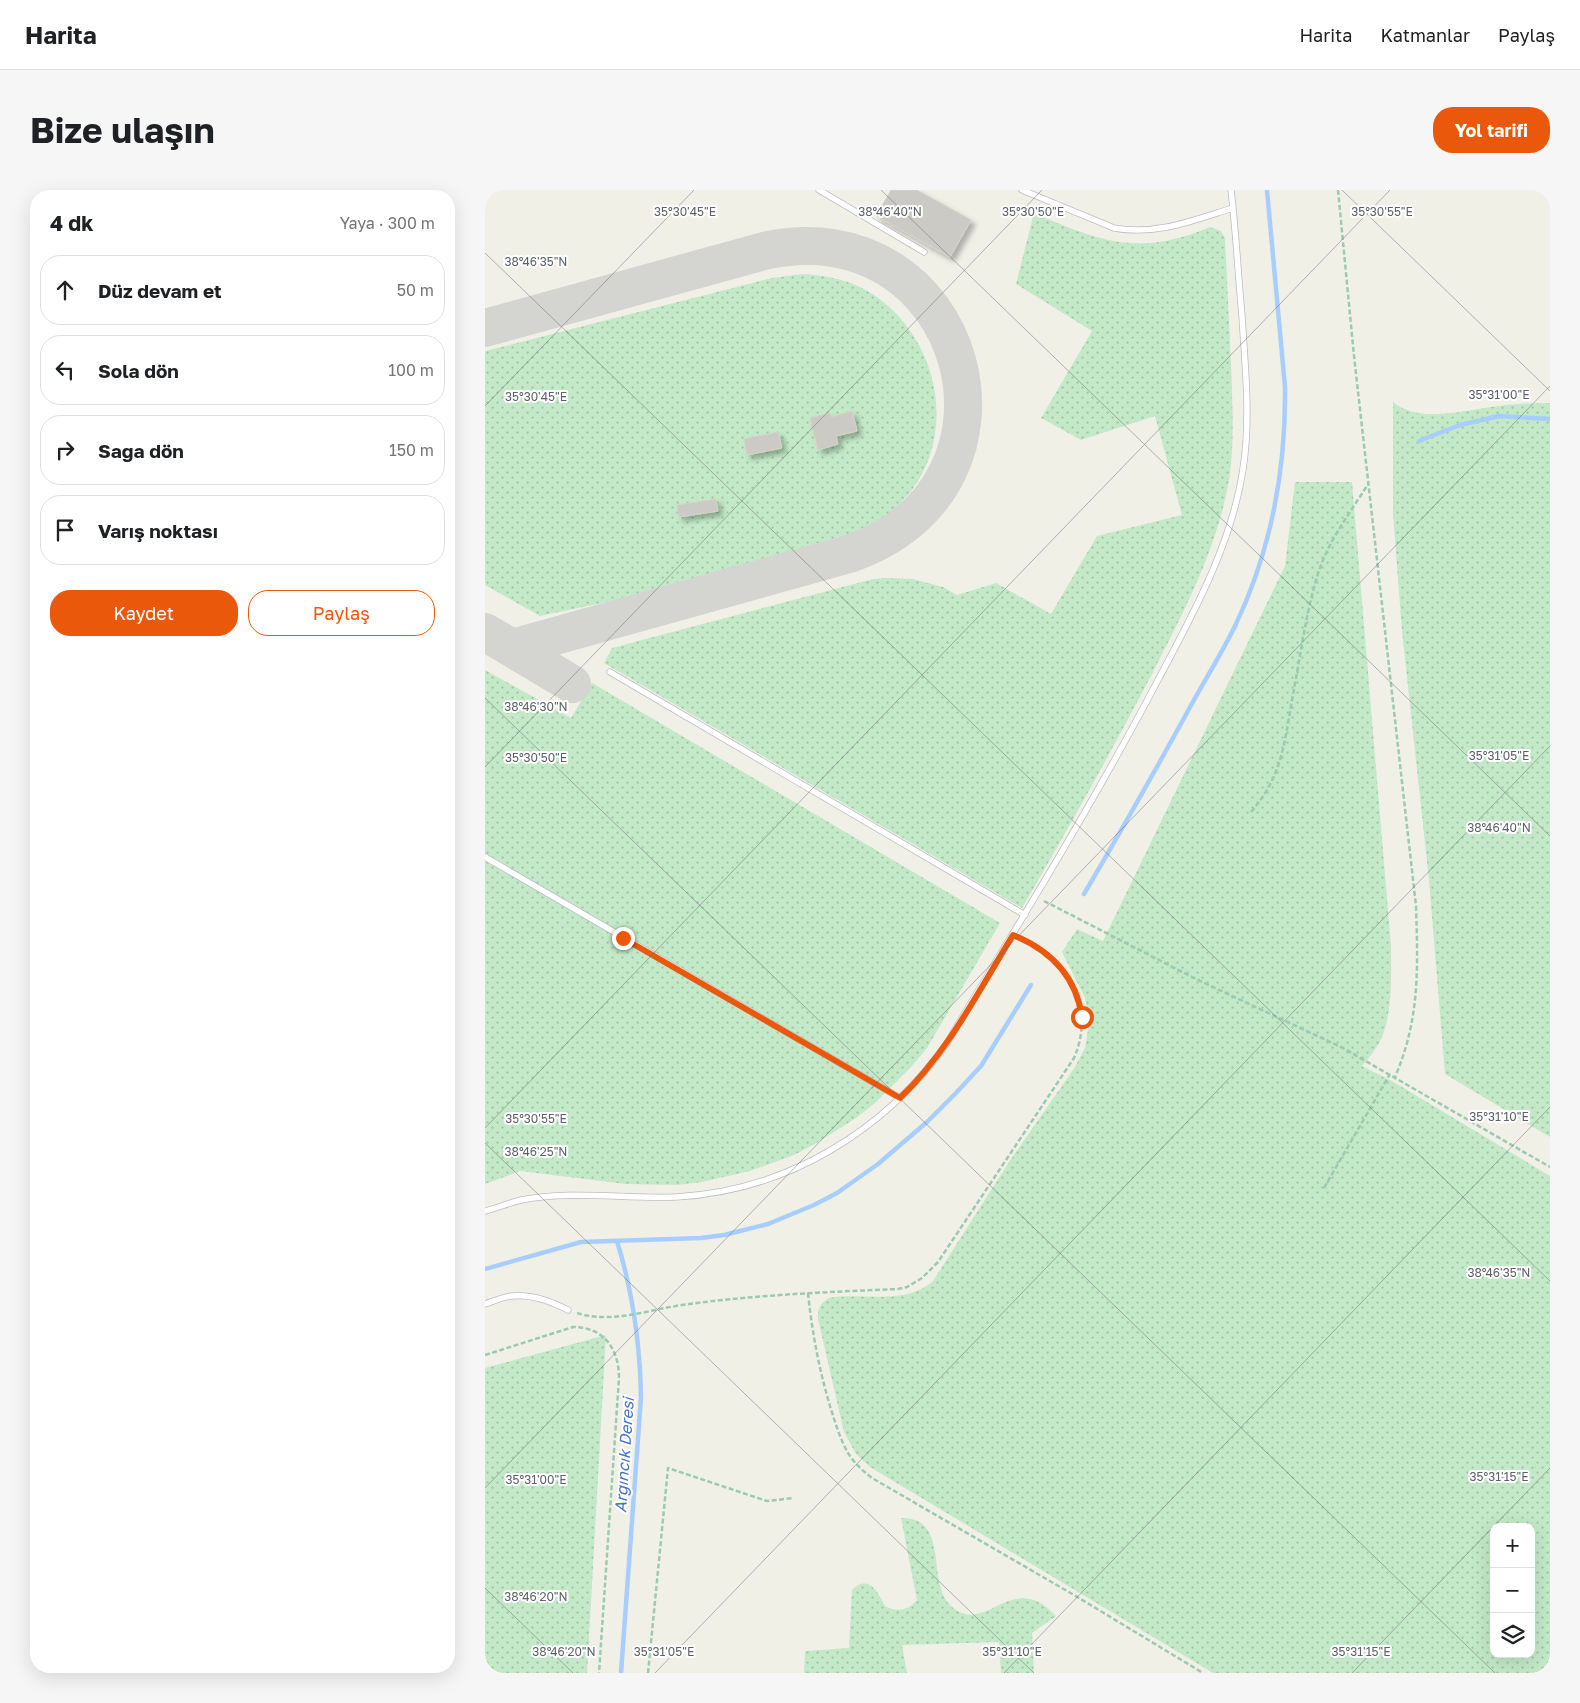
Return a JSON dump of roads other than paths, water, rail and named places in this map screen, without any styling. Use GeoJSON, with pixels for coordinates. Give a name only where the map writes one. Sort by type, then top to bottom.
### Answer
{"type":"FeatureCollection","features":[{"type":"Feature","properties":{"kind":"lane"},"geometry":{"type":"LineString","coordinates":[[819,190],[924,252]]}},
{"type":"Feature","properties":{"kind":"lane"},"geometry":{"type":"LineString","coordinates":[[1022,190],[1114,228],[1128,231],[1155,230],[1233,208]]}},
{"type":"Feature","properties":{"kind":"lane"},"geometry":{"type":"LineString","coordinates":[[485,1211],[522,1200],[551,1197],[599,1195],[677,1197],[718,1192],[750,1184],[796,1168],[837,1148],[864,1130],[924,1074],[947,1043],[1025,915],[1122,747],[1177,644],[1220,551],[1234,512],[1243,469],[1247,412],[1246,370],[1231,190]]}},
{"type":"Feature","properties":{"kind":"lane"},"geometry":{"type":"LineString","coordinates":[[610,672],[1025,915]]}},
{"type":"Feature","properties":{"kind":"lane"},"geometry":{"type":"LineString","coordinates":[[485,857],[900,1098]]}},
{"type":"Feature","properties":{"kind":"lane"},"geometry":{"type":"LineString","coordinates":[[485,1304],[511,1296],[524,1296],[548,1301],[569,1310]]}},
{"type":"Feature","properties":{"kind":"waterway"},"geometry":{"type":"LineString","coordinates":[[1084,894],[1230,637],[1248,598],[1267,539],[1279,479],[1285,418],[1285,387],[1267,190]]}},
{"type":"Feature","properties":{"kind":"waterway"},"geometry":{"type":"LineString","coordinates":[[1419,441],[1460,425],[1499,416],[1550,419]]}},
{"type":"Feature","properties":{"kind":"waterway"},"geometry":{"type":"LineString","coordinates":[[485,1269],[581,1242],[701,1238],[724,1235],[768,1224],[814,1205],[837,1193],[878,1164],[927,1122],[955,1094],[981,1066],[1031,985]]}},
{"type":"Feature","properties":{"kind":"waterway","name":"Argıncık Deresi"},"geometry":{"type":"LineString","coordinates":[[617,1241],[623,1260],[635,1318],[641,1397],[621,1673]]}}]}
